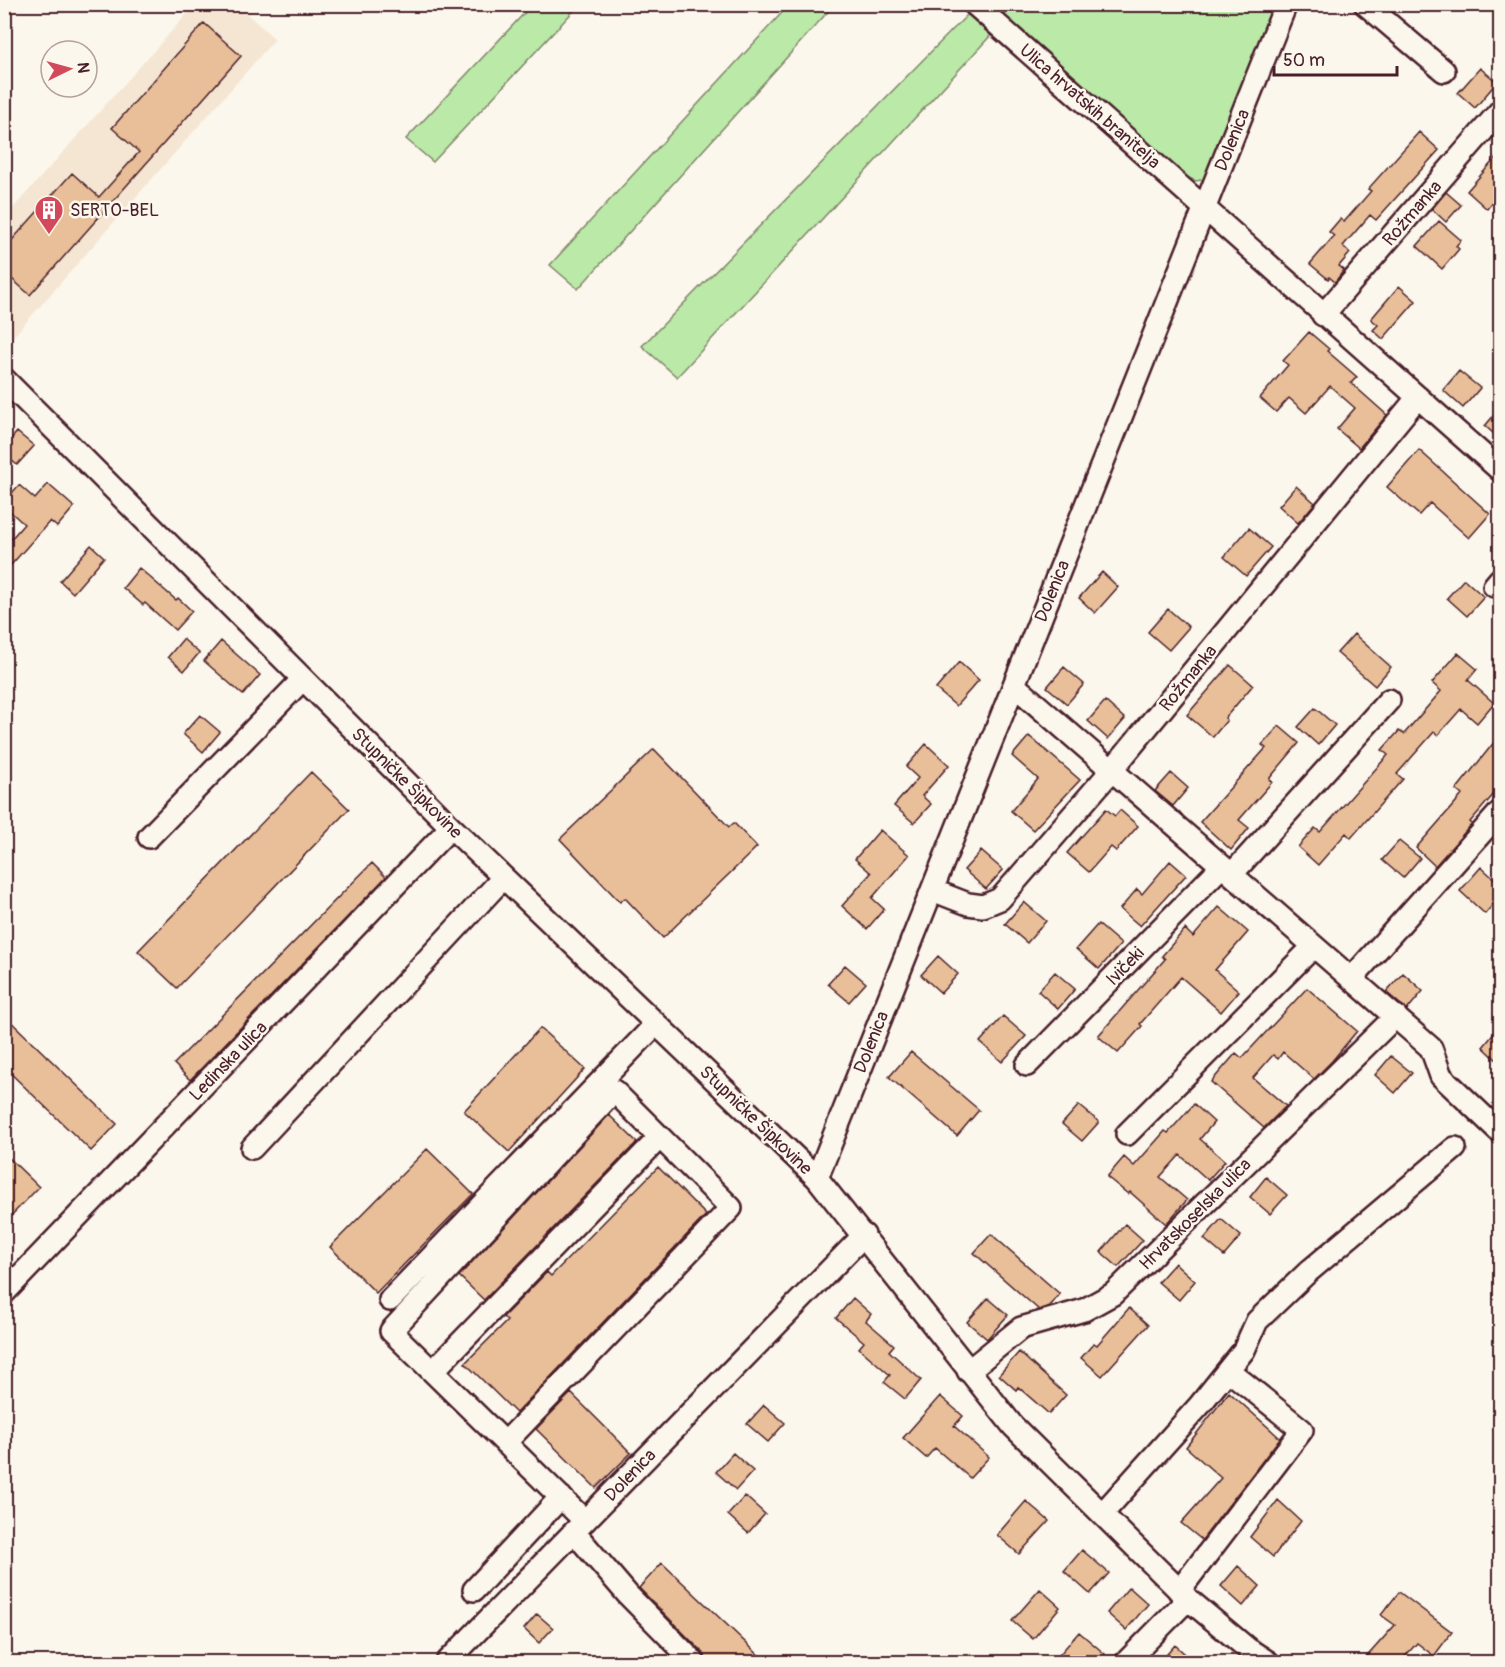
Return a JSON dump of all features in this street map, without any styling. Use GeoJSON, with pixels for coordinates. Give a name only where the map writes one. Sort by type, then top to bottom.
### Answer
{"type":"FeatureCollection","features":[{"type":"Feature","properties":{"kind":"street","name":"Ulica hrvatskih branitelja"},"geometry":{"type":"LineString","coordinates":[[974,4],[1205,208]]}},
{"type":"Feature","properties":{"kind":"street","name":"Dolenica"},"geometry":{"type":"LineString","coordinates":[[817,1178],[1286,4]]}},
{"type":"Feature","properties":{"kind":"street"},"geometry":{"type":"LineString","coordinates":[[1365,4],[1444,71]]}},
{"type":"Feature","properties":{"kind":"street","name":"Rožmanka"},"geometry":{"type":"LineString","coordinates":[[1323,315],[1500,111]]}},
{"type":"Feature","properties":{"kind":"street"},"geometry":{"type":"LineString","coordinates":[[1205,208],[1500,470]]}},
{"type":"Feature","properties":{"kind":"street","name":"Stupničke Šipkovine"},"geometry":{"type":"LineString","coordinates":[[4,379],[451,827],[817,1178]]}},
{"type":"Feature","properties":{"kind":"street","name":"Rožmanka"},"geometry":{"type":"LineString","coordinates":[[932,890],[968,904],[983,906],[1000,899],[1112,770],[1418,397]]}},
{"type":"Feature","properties":{"kind":"street"},"geometry":{"type":"LineString","coordinates":[[149,837],[303,679]]}},
{"type":"Feature","properties":{"kind":"street"},"geometry":{"type":"LineString","coordinates":[[1014,686],[1431,1048],[1442,1076],[1500,1132]]}},
{"type":"Feature","properties":{"kind":"street","name":"Ivičeki"},"geometry":{"type":"LineString","coordinates":[[1027,1065],[1227,870],[1389,700]]}},
{"type":"Feature","properties":{"kind":"street"},"geometry":{"type":"LineString","coordinates":[[1352,978],[1500,812]]}},
{"type":"Feature","properties":{"kind":"street","name":"Ledinska ulica"},"geometry":{"type":"LineString","coordinates":[[4,1293],[451,827]]}},
{"type":"Feature","properties":{"kind":"street"},"geometry":{"type":"LineString","coordinates":[[252,1148],[503,878]]}},
{"type":"Feature","properties":{"kind":"street"},"geometry":{"type":"LineString","coordinates":[[1127,1134],[1314,946]]}},
{"type":"Feature","properties":{"kind":"street","name":"Hrvatskoselska ulica"},"geometry":{"type":"LineString","coordinates":[[968,1371],[1021,1328],[1084,1310],[1113,1294],[1396,1016]]}},
{"type":"Feature","properties":{"kind":"street"},"geometry":{"type":"LineString","coordinates":[[390,1300],[656,1024]]}},
{"type":"Feature","properties":{"kind":"street"},"geometry":{"type":"LineString","coordinates":[[505,1443],[731,1208],[614,1091],[391,1331],[433,1371],[505,1443],[561,1497],[628,1595],[694,1662]]}},
{"type":"Feature","properties":{"kind":"street"},"geometry":{"type":"LineString","coordinates":[[433,1371],[660,1137]]}},
{"type":"Feature","properties":{"kind":"street"},"geometry":{"type":"LineString","coordinates":[[1101,1514],[1199,1406],[1244,1350],[1257,1321],[1308,1272],[1455,1148]]}},
{"type":"Feature","properties":{"kind":"street"},"geometry":{"type":"LineString","coordinates":[[817,1178],[1013,1426],[1247,1656],[1268,1662]]}},
{"type":"Feature","properties":{"kind":"street","name":"Dolenica"},"geometry":{"type":"LineString","coordinates":[[447,1662],[864,1235]]}},
{"type":"Feature","properties":{"kind":"street"},"geometry":{"type":"LineString","coordinates":[[1126,1662],[1183,1595],[1302,1430],[1228,1370]]}},
{"type":"Feature","properties":{"kind":"street"},"geometry":{"type":"LineString","coordinates":[[474,1590],[561,1497]]}},
{"type":"Feature","properties":{"kind":"shaded area"},"geometry":{"type":"Polygon","coordinates":[[[195,5],[237,5],[275,39],[5,346],[5,217],[195,5]]]}},
{"type":"Feature","properties":{"kind":"green space"},"geometry":{"type":"Polygon","coordinates":[[[532,5],[579,5],[433,162],[406,139],[532,5]]]}},
{"type":"Feature","properties":{"kind":"green space"},"geometry":{"type":"Polygon","coordinates":[[[789,5],[834,5],[578,289],[550,265],[789,5]]]}},
{"type":"Feature","properties":{"kind":"green space"},"geometry":{"type":"Polygon","coordinates":[[[989,5],[1277,5],[1206,179],[1196,181],[1179,174],[989,5]]]}},
{"type":"Feature","properties":{"kind":"green space"},"geometry":{"type":"Polygon","coordinates":[[[969,13],[992,34],[677,377],[642,346],[969,13]]]}},
{"type":"Feature","properties":{"kind":"building"},"geometry":{"type":"Polygon","coordinates":[[[204,23],[241,56],[30,295],[4,272],[4,249],[72,173],[99,197],[139,152],[112,128],[204,23]]]}},
{"type":"Feature","properties":{"kind":"building"},"geometry":{"type":"Polygon","coordinates":[[[1480,68],[1497,82],[1475,108],[1458,93],[1480,68]]]}},
{"type":"Feature","properties":{"kind":"building"},"geometry":{"type":"Polygon","coordinates":[[[1419,132],[1439,150],[1376,220],[1370,215],[1343,246],[1350,253],[1339,266],[1344,270],[1335,282],[1329,277],[1328,279],[1310,264],[1334,236],[1329,232],[1340,219],[1344,222],[1371,191],[1368,189],[1419,132]]]}},
{"type":"Feature","properties":{"kind":"building"},"geometry":{"type":"Polygon","coordinates":[[[1500,153],[1500,193],[1487,209],[1467,191],[1500,153]]]}},
{"type":"Feature","properties":{"kind":"building"},"geometry":{"type":"Polygon","coordinates":[[[1446,192],[1461,205],[1446,222],[1432,209],[1446,192]]]}},
{"type":"Feature","properties":{"kind":"building"},"geometry":{"type":"Polygon","coordinates":[[[1439,221],[1461,240],[1456,246],[1459,249],[1442,269],[1417,246],[1439,221]]]}},
{"type":"Feature","properties":{"kind":"building"},"geometry":{"type":"Polygon","coordinates":[[[1399,286],[1416,301],[1383,339],[1373,330],[1378,325],[1371,319],[1399,286]]]}},
{"type":"Feature","properties":{"kind":"building"},"geometry":{"type":"Polygon","coordinates":[[[1309,332],[1357,377],[1351,383],[1387,415],[1359,448],[1337,429],[1355,408],[1330,386],[1306,413],[1289,398],[1276,412],[1260,398],[1288,365],[1283,361],[1309,332]]]}},
{"type":"Feature","properties":{"kind":"building"},"geometry":{"type":"Polygon","coordinates":[[[1459,371],[1480,388],[1463,408],[1443,390],[1459,371]]]}},
{"type":"Feature","properties":{"kind":"building"},"geometry":{"type":"Polygon","coordinates":[[[1500,408],[1500,439],[1485,426],[1500,408]]]}},
{"type":"Feature","properties":{"kind":"building"},"geometry":{"type":"Polygon","coordinates":[[[17,432],[34,446],[17,465],[4,454],[4,447],[17,432]]]}},
{"type":"Feature","properties":{"kind":"building"},"geometry":{"type":"Polygon","coordinates":[[[1419,450],[1490,514],[1469,538],[1430,503],[1419,515],[1387,487],[1419,450]]]}},
{"type":"Feature","properties":{"kind":"building"},"geometry":{"type":"Polygon","coordinates":[[[48,484],[74,507],[57,527],[50,521],[11,565],[4,559],[4,547],[24,524],[4,506],[4,502],[19,485],[35,499],[48,484]]]}},
{"type":"Feature","properties":{"kind":"building"},"geometry":{"type":"Polygon","coordinates":[[[1296,486],[1315,503],[1298,523],[1279,506],[1296,486]]]}},
{"type":"Feature","properties":{"kind":"building"},"geometry":{"type":"Polygon","coordinates":[[[1249,528],[1271,547],[1246,576],[1224,557],[1249,528]]]}},
{"type":"Feature","properties":{"kind":"building"},"geometry":{"type":"Polygon","coordinates":[[[91,545],[104,557],[73,593],[60,581],[91,545]]]}},
{"type":"Feature","properties":{"kind":"building"},"geometry":{"type":"Polygon","coordinates":[[[139,568],[192,611],[175,630],[145,603],[143,605],[123,588],[139,568]]]}},
{"type":"Feature","properties":{"kind":"building"},"geometry":{"type":"Polygon","coordinates":[[[1102,572],[1118,587],[1095,613],[1079,598],[1102,572]]]}},
{"type":"Feature","properties":{"kind":"building"},"geometry":{"type":"Polygon","coordinates":[[[1464,579],[1484,597],[1467,616],[1447,598],[1464,579]]]}},
{"type":"Feature","properties":{"kind":"building"},"geometry":{"type":"Polygon","coordinates":[[[1168,609],[1189,627],[1169,650],[1148,632],[1168,609]]]}},
{"type":"Feature","properties":{"kind":"building"},"geometry":{"type":"Polygon","coordinates":[[[1354,634],[1391,667],[1375,686],[1337,653],[1354,634]]]}},
{"type":"Feature","properties":{"kind":"building"},"geometry":{"type":"Polygon","coordinates":[[[183,639],[199,653],[184,671],[168,657],[183,639]]]}},
{"type":"Feature","properties":{"kind":"building"},"geometry":{"type":"Polygon","coordinates":[[[221,641],[260,675],[243,695],[204,661],[221,641]]]}},
{"type":"Feature","properties":{"kind":"building"},"geometry":{"type":"Polygon","coordinates":[[[1458,653],[1477,669],[1468,680],[1494,703],[1477,723],[1461,709],[1438,735],[1434,732],[1397,774],[1403,779],[1351,838],[1346,833],[1318,865],[1298,847],[1315,828],[1320,832],[1388,755],[1382,750],[1399,731],[1404,734],[1441,691],[1432,683],[1458,653]]]}},
{"type":"Feature","properties":{"kind":"building"},"geometry":{"type":"Polygon","coordinates":[[[959,662],[979,680],[956,706],[936,689],[959,662]]]}},
{"type":"Feature","properties":{"kind":"building"},"geometry":{"type":"Polygon","coordinates":[[[1230,665],[1253,685],[1225,718],[1227,720],[1213,737],[1187,715],[1230,665]]]}},
{"type":"Feature","properties":{"kind":"building"},"geometry":{"type":"Polygon","coordinates":[[[1064,667],[1084,684],[1067,704],[1047,687],[1064,667]]]}},
{"type":"Feature","properties":{"kind":"building"},"geometry":{"type":"Polygon","coordinates":[[[1105,701],[1125,719],[1108,739],[1088,721],[1105,701]]]}},
{"type":"Feature","properties":{"kind":"building"},"geometry":{"type":"Polygon","coordinates":[[[1315,708],[1335,725],[1318,745],[1298,727],[1315,708]]]}},
{"type":"Feature","properties":{"kind":"building"},"geometry":{"type":"Polygon","coordinates":[[[200,715],[220,732],[203,752],[183,734],[200,715]]]}},
{"type":"Feature","properties":{"kind":"building"},"geometry":{"type":"Polygon","coordinates":[[[1279,726],[1299,743],[1269,779],[1272,782],[1239,820],[1249,828],[1231,850],[1200,822],[1266,748],[1262,745],[1279,726]]]}},
{"type":"Feature","properties":{"kind":"building"},"geometry":{"type":"Polygon","coordinates":[[[1500,735],[1500,787],[1470,822],[1472,824],[1435,866],[1416,848],[1462,795],[1456,790],[1500,735]]]}},
{"type":"Feature","properties":{"kind":"building"},"geometry":{"type":"Polygon","coordinates":[[[1029,736],[1080,780],[1033,830],[1011,811],[1038,779],[1012,756],[1029,736]]]}},
{"type":"Feature","properties":{"kind":"building"},"geometry":{"type":"Polygon","coordinates":[[[926,744],[949,765],[922,796],[931,804],[914,823],[894,806],[918,778],[906,767],[926,744]]]}},
{"type":"Feature","properties":{"kind":"building"},"geometry":{"type":"Polygon","coordinates":[[[654,749],[729,827],[734,823],[757,847],[663,938],[625,898],[620,902],[560,839],[654,749]]]}},
{"type":"Feature","properties":{"kind":"building"},"geometry":{"type":"Polygon","coordinates":[[[311,772],[349,809],[177,988],[138,951],[311,772]]]}},
{"type":"Feature","properties":{"kind":"building"},"geometry":{"type":"Polygon","coordinates":[[[1171,773],[1188,788],[1173,806],[1155,791],[1171,773]]]}},
{"type":"Feature","properties":{"kind":"building"},"geometry":{"type":"Polygon","coordinates":[[[1106,809],[1115,816],[1120,810],[1138,826],[1116,851],[1111,847],[1089,872],[1067,853],[1106,809]]]}},
{"type":"Feature","properties":{"kind":"building"},"geometry":{"type":"Polygon","coordinates":[[[880,830],[909,855],[872,898],[884,909],[867,929],[842,906],[871,873],[855,859],[880,830]]]}},
{"type":"Feature","properties":{"kind":"building"},"geometry":{"type":"Polygon","coordinates":[[[1399,841],[1420,858],[1403,878],[1382,860],[1399,841]]]}},
{"type":"Feature","properties":{"kind":"building"},"geometry":{"type":"Polygon","coordinates":[[[981,851],[1003,870],[986,889],[964,870],[981,851]]]}},
{"type":"Feature","properties":{"kind":"building"},"geometry":{"type":"Polygon","coordinates":[[[1170,861],[1186,875],[1140,926],[1120,909],[1137,889],[1142,894],[1170,861]]]}},
{"type":"Feature","properties":{"kind":"building"},"geometry":{"type":"Polygon","coordinates":[[[372,863],[386,877],[190,1080],[174,1064],[372,863]]]}},
{"type":"Feature","properties":{"kind":"building"},"geometry":{"type":"Polygon","coordinates":[[[1481,867],[1500,884],[1500,896],[1485,914],[1460,891],[1481,867]]]}},
{"type":"Feature","properties":{"kind":"building"},"geometry":{"type":"Polygon","coordinates":[[[1024,902],[1046,921],[1027,943],[1005,924],[1024,902]]]}},
{"type":"Feature","properties":{"kind":"building"},"geometry":{"type":"Polygon","coordinates":[[[1219,907],[1248,932],[1215,970],[1239,991],[1221,1012],[1181,977],[1118,1053],[1098,1036],[1165,959],[1162,956],[1185,929],[1193,937],[1219,907]]]}},
{"type":"Feature","properties":{"kind":"building"},"geometry":{"type":"Polygon","coordinates":[[[1098,924],[1121,944],[1099,969],[1076,949],[1098,924]]]}},
{"type":"Feature","properties":{"kind":"building"},"geometry":{"type":"Polygon","coordinates":[[[938,956],[958,974],[941,993],[921,975],[938,956]]]}},
{"type":"Feature","properties":{"kind":"building"},"geometry":{"type":"Polygon","coordinates":[[[845,965],[866,983],[849,1002],[828,984],[845,965]]]}},
{"type":"Feature","properties":{"kind":"building"},"geometry":{"type":"Polygon","coordinates":[[[1055,972],[1075,989],[1058,1009],[1038,991],[1055,972]]]}},
{"type":"Feature","properties":{"kind":"building"},"geometry":{"type":"Polygon","coordinates":[[[1403,973],[1423,991],[1407,1010],[1386,992],[1403,973]]]}},
{"type":"Feature","properties":{"kind":"building"},"geometry":{"type":"Polygon","coordinates":[[[1307,988],[1357,1031],[1314,1079],[1283,1052],[1278,1059],[1273,1055],[1253,1078],[1286,1106],[1264,1128],[1211,1082],[1236,1053],[1242,1058],[1307,988]]]}},
{"type":"Feature","properties":{"kind":"building"},"geometry":{"type":"Polygon","coordinates":[[[4,1015],[117,1124],[91,1151],[4,1067],[4,1015]]]}},
{"type":"Feature","properties":{"kind":"building"},"geometry":{"type":"Polygon","coordinates":[[[1003,1016],[1026,1036],[1002,1062],[980,1042],[1003,1016]]]}},
{"type":"Feature","properties":{"kind":"building"},"geometry":{"type":"Polygon","coordinates":[[[1500,1026],[1500,1063],[1483,1047],[1500,1026]]]}},
{"type":"Feature","properties":{"kind":"building"},"geometry":{"type":"Polygon","coordinates":[[[540,1028],[585,1069],[509,1152],[464,1111],[540,1028]]]}},
{"type":"Feature","properties":{"kind":"building"},"geometry":{"type":"Polygon","coordinates":[[[911,1052],[979,1110],[957,1136],[889,1077],[911,1052]]]}},
{"type":"Feature","properties":{"kind":"building"},"geometry":{"type":"Polygon","coordinates":[[[1391,1056],[1412,1073],[1395,1093],[1375,1075],[1391,1056]]]}},
{"type":"Feature","properties":{"kind":"building"},"geometry":{"type":"Polygon","coordinates":[[[1194,1104],[1214,1122],[1200,1139],[1225,1161],[1208,1180],[1180,1155],[1160,1177],[1187,1200],[1166,1224],[1130,1192],[1128,1194],[1107,1177],[1124,1157],[1134,1166],[1165,1131],[1168,1133],[1194,1104]]]}},
{"type":"Feature","properties":{"kind":"building"},"geometry":{"type":"Polygon","coordinates":[[[1079,1105],[1099,1122],[1082,1141],[1062,1124],[1079,1105]]]}},
{"type":"Feature","properties":{"kind":"building"},"geometry":{"type":"Polygon","coordinates":[[[609,1115],[637,1142],[484,1300],[459,1276],[609,1115]]]}},
{"type":"Feature","properties":{"kind":"building"},"geometry":{"type":"Polygon","coordinates":[[[427,1149],[473,1194],[376,1293],[330,1247],[427,1149]]]}},
{"type":"Feature","properties":{"kind":"building"},"geometry":{"type":"Polygon","coordinates":[[[4,1153],[39,1187],[4,1223],[4,1153]]]}},
{"type":"Feature","properties":{"kind":"building"},"geometry":{"type":"Polygon","coordinates":[[[658,1167],[706,1215],[516,1413],[465,1363],[507,1321],[503,1317],[547,1272],[551,1276],[658,1167]]]}},
{"type":"Feature","properties":{"kind":"building"},"geometry":{"type":"Polygon","coordinates":[[[1266,1177],[1287,1195],[1270,1214],[1250,1197],[1266,1177]]]}},
{"type":"Feature","properties":{"kind":"building"},"geometry":{"type":"Polygon","coordinates":[[[1221,1219],[1241,1236],[1224,1256],[1204,1239],[1221,1219]]]}},
{"type":"Feature","properties":{"kind":"building"},"geometry":{"type":"Polygon","coordinates":[[[1125,1224],[1143,1240],[1118,1267],[1101,1252],[1125,1224]]]}},
{"type":"Feature","properties":{"kind":"building"},"geometry":{"type":"Polygon","coordinates":[[[991,1234],[1060,1294],[1050,1306],[1039,1310],[974,1253],[991,1234]]]}},
{"type":"Feature","properties":{"kind":"building"},"geometry":{"type":"Polygon","coordinates":[[[1175,1263],[1195,1281],[1179,1300],[1158,1282],[1175,1263]]]}},
{"type":"Feature","properties":{"kind":"building"},"geometry":{"type":"Polygon","coordinates":[[[853,1298],[871,1314],[866,1321],[894,1345],[889,1351],[921,1380],[905,1399],[884,1382],[890,1375],[859,1348],[864,1342],[836,1318],[853,1298]]]}},
{"type":"Feature","properties":{"kind":"building"},"geometry":{"type":"Polygon","coordinates":[[[988,1298],[1008,1315],[987,1339],[967,1322],[988,1298]]]}},
{"type":"Feature","properties":{"kind":"building"},"geometry":{"type":"Polygon","coordinates":[[[1129,1308],[1148,1325],[1102,1376],[1081,1358],[1094,1343],[1097,1345],[1129,1308]]]}},
{"type":"Feature","properties":{"kind":"building"},"geometry":{"type":"Polygon","coordinates":[[[1019,1352],[1066,1395],[1049,1414],[1018,1387],[1016,1390],[999,1375],[1019,1352]]]}},
{"type":"Feature","properties":{"kind":"building"},"geometry":{"type":"Polygon","coordinates":[[[1229,1392],[1280,1438],[1202,1540],[1181,1523],[1221,1478],[1186,1447],[1229,1392]]]}},
{"type":"Feature","properties":{"kind":"building"},"geometry":{"type":"Polygon","coordinates":[[[571,1393],[631,1453],[596,1488],[536,1429],[571,1393]]]}},
{"type":"Feature","properties":{"kind":"building"},"geometry":{"type":"Polygon","coordinates":[[[940,1396],[963,1416],[954,1426],[989,1457],[970,1478],[935,1448],[926,1458],[903,1438],[940,1396]]]}},
{"type":"Feature","properties":{"kind":"building"},"geometry":{"type":"Polygon","coordinates":[[[764,1405],[785,1423],[768,1442],[747,1424],[764,1405]]]}},
{"type":"Feature","properties":{"kind":"building"},"geometry":{"type":"Polygon","coordinates":[[[733,1453],[753,1471],[736,1490],[716,1472],[733,1453]]]}},
{"type":"Feature","properties":{"kind":"building"},"geometry":{"type":"Polygon","coordinates":[[[745,1496],[765,1514],[748,1533],[728,1515],[745,1496]]]}},
{"type":"Feature","properties":{"kind":"building"},"geometry":{"type":"Polygon","coordinates":[[[1278,1500],[1301,1521],[1273,1557],[1250,1537],[1278,1500]]]}},
{"type":"Feature","properties":{"kind":"building"},"geometry":{"type":"Polygon","coordinates":[[[1026,1501],[1049,1521],[1019,1554],[997,1535],[1026,1501]]]}},
{"type":"Feature","properties":{"kind":"building"},"geometry":{"type":"Polygon","coordinates":[[[1082,1550],[1109,1573],[1090,1594],[1064,1571],[1082,1550]]]}},
{"type":"Feature","properties":{"kind":"building"},"geometry":{"type":"Polygon","coordinates":[[[662,1563],[766,1662],[706,1662],[703,1653],[639,1588],[662,1563]]]}},
{"type":"Feature","properties":{"kind":"building"},"geometry":{"type":"Polygon","coordinates":[[[1238,1566],[1260,1586],[1243,1606],[1221,1586],[1238,1566]]]}},
{"type":"Feature","properties":{"kind":"building"},"geometry":{"type":"Polygon","coordinates":[[[1129,1587],[1148,1604],[1126,1630],[1107,1613],[1129,1587]]]}},
{"type":"Feature","properties":{"kind":"building"},"geometry":{"type":"Polygon","coordinates":[[[1040,1589],[1060,1607],[1033,1639],[1012,1621],[1040,1589]]]}},
{"type":"Feature","properties":{"kind":"building"},"geometry":{"type":"Polygon","coordinates":[[[1399,1592],[1452,1632],[1434,1656],[1417,1643],[1400,1662],[1362,1662],[1395,1625],[1381,1615],[1399,1592]]]}},
{"type":"Feature","properties":{"kind":"building"},"geometry":{"type":"Polygon","coordinates":[[[537,1614],[553,1628],[539,1643],[524,1629],[537,1614]]]}},
{"type":"Feature","properties":{"kind":"building"},"geometry":{"type":"Polygon","coordinates":[[[1079,1632],[1105,1654],[1098,1662],[1053,1662],[1079,1632]]]}},
{"type":"Feature","properties":{"kind":"building"},"geometry":{"type":"Polygon","coordinates":[[[1175,1645],[1194,1662],[1160,1662],[1175,1645]]]}},
{"type":"Feature","properties":{"kind":"place","name":"SERTO-BEL"},"geometry":{"type":"Point","coordinates":[49,236]}}]}
